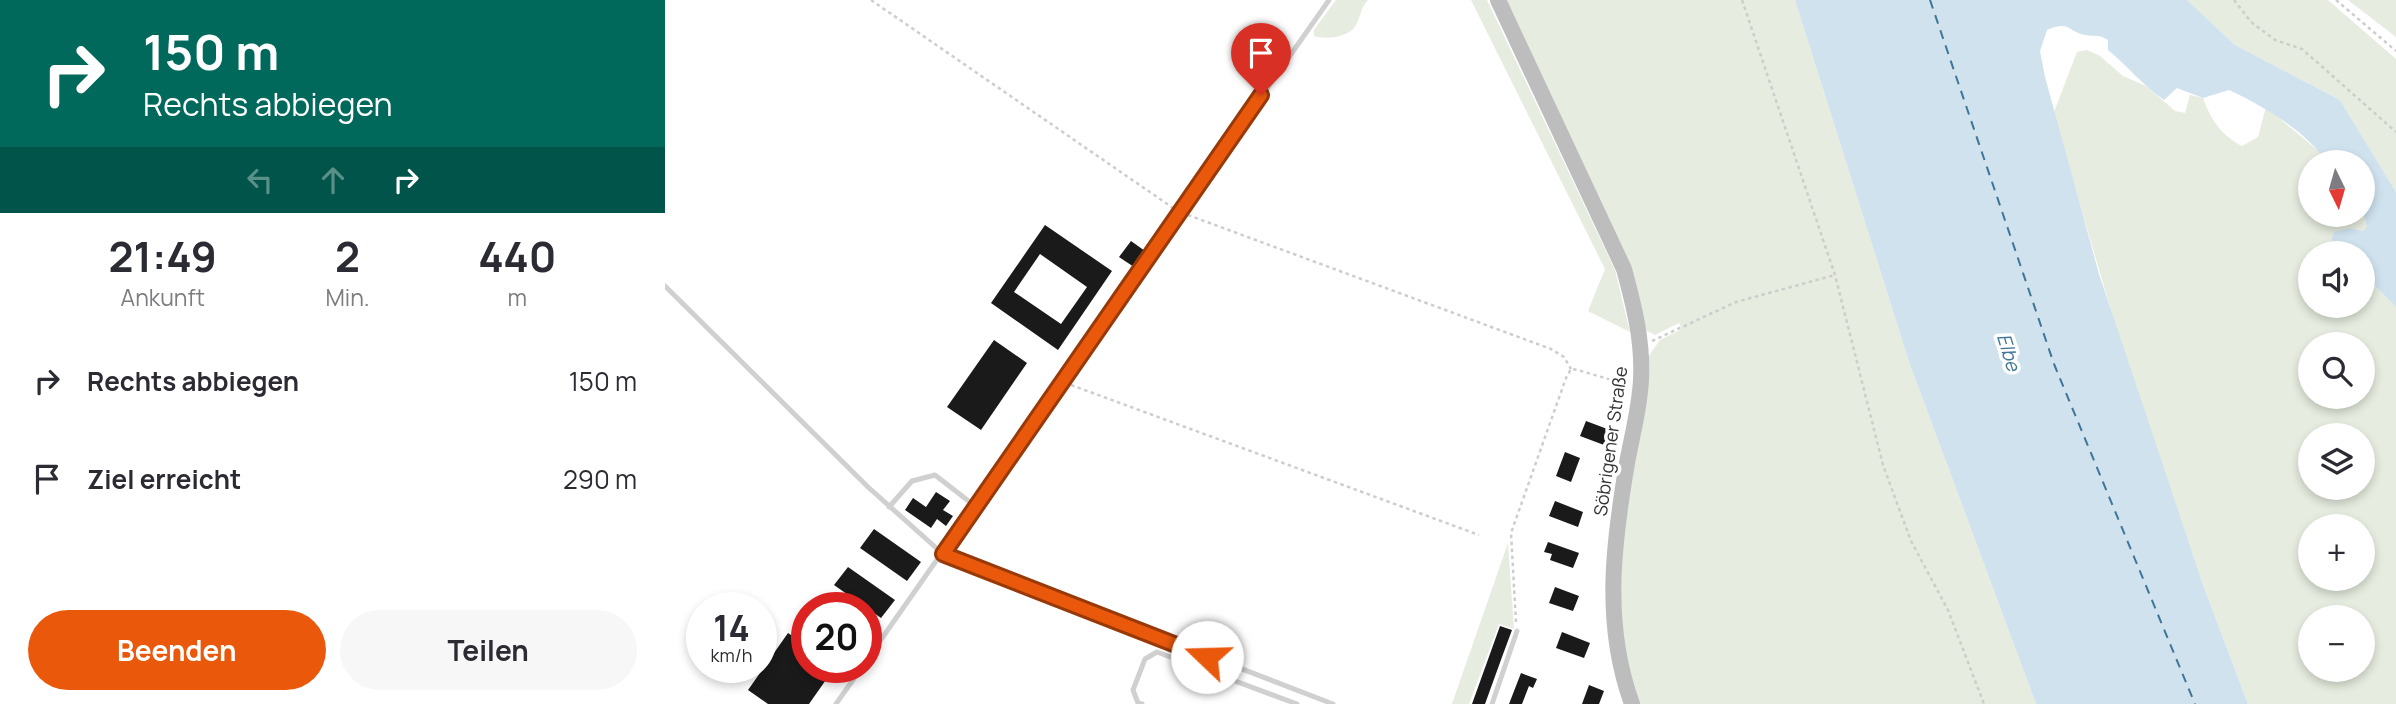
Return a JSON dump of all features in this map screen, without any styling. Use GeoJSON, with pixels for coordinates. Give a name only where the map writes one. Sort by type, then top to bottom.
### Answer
{"type":"FeatureCollection","features":[{"type":"Feature","properties":{"kind":"street","name":"Söbrigener Straße"},"geometry":{"type":"LineString","coordinates":[[1498,0],[1624,269],[1641,349],[1641,390],[1619,516],[1612,583],[1617,655],[1632,704]]}},
{"type":"Feature","properties":{"kind":"lane"},"geometry":{"type":"LineString","coordinates":[[1320,0],[1323,8]]}},
{"type":"Feature","properties":{"kind":"lane"},"geometry":{"type":"LineString","coordinates":[[882,639],[1178,211],[1329,0]]}},
{"type":"Feature","properties":{"kind":"lane"},"geometry":{"type":"LineString","coordinates":[[665,286],[889,507],[943,554],[1333,704]]}},
{"type":"Feature","properties":{"kind":"lane"},"geometry":{"type":"LineString","coordinates":[[889,507],[912,481],[935,475],[975,506]]}},
{"type":"Feature","properties":{"kind":"lane"},"geometry":{"type":"LineString","coordinates":[[1492,704],[1517,631]]}},
{"type":"Feature","properties":{"kind":"lane"},"geometry":{"type":"LineString","coordinates":[[1142,704],[1138,702],[1133,690],[1145,659],[1157,652],[1297,704]]}},
{"type":"Feature","properties":{"kind":"lane"},"geometry":{"type":"LineString","coordinates":[[836,704],[851,683]]}},
{"type":"Feature","properties":{"kind":"path"},"geometry":{"type":"LineString","coordinates":[[871,0],[1178,211],[1551,349],[1564,357],[1571,369],[1634,387],[1634,379]]}},
{"type":"Feature","properties":{"kind":"path"},"geometry":{"type":"LineString","coordinates":[[1742,0],[1835,275],[1883,465],[1911,541],[1948,610],[1984,704]]}},
{"type":"Feature","properties":{"kind":"path"},"geometry":{"type":"LineString","coordinates":[[2234,0],[2251,22],[2275,40],[2302,50],[2396,132]]}},
{"type":"Feature","properties":{"kind":"path"},"geometry":{"type":"LineString","coordinates":[[2336,0],[2396,51]]}},
{"type":"Feature","properties":{"kind":"path"},"geometry":{"type":"LineString","coordinates":[[1641,349],[1658,336],[1737,302],[1835,275]]}},
{"type":"Feature","properties":{"kind":"path"},"geometry":{"type":"LineString","coordinates":[[1517,631],[1511,533],[1571,369]]}},
{"type":"Feature","properties":{"kind":"path"},"geometry":{"type":"LineString","coordinates":[[1061,382],[1479,534]]}},
{"type":"Feature","properties":{"kind":"shaded area"},"geometry":{"type":"Polygon","coordinates":[[[1336,0],[1368,0],[1356,25],[1349,32],[1331,37],[1314,36],[1314,30],[1336,0]]]}},
{"type":"Feature","properties":{"kind":"shaded area"},"geometry":{"type":"Polygon","coordinates":[[[1471,0],[1487,0],[1615,270],[1630,332],[1588,311],[1605,269],[1471,0]]]}},
{"type":"Feature","properties":{"kind":"shaded area"},"geometry":{"type":"Polygon","coordinates":[[[1503,0],[1795,0],[1909,362],[2036,704],[1637,704],[1629,680],[1617,585],[1648,357],[1660,340],[1682,329],[1679,323],[1655,335],[1645,330],[1503,0]]]}},
{"type":"Feature","properties":{"kind":"shaded area"},"geometry":{"type":"Polygon","coordinates":[[[2187,0],[2328,0],[2396,59],[2396,192],[2375,158],[2375,150],[2370,150],[2340,100],[2235,45],[2187,0]]]}},
{"type":"Feature","properties":{"kind":"shaded area"},"geometry":{"type":"Polygon","coordinates":[[[2348,0],[2396,0],[2396,37],[2348,0]]]}},
{"type":"Feature","properties":{"kind":"shaded area"},"geometry":{"type":"Polygon","coordinates":[[[2087,50],[2100,56],[2123,76],[2146,86],[2175,111],[2185,113],[2190,95],[2203,98],[2218,126],[2242,146],[2258,137],[2266,107],[2317,150],[2298,150],[2298,228],[2350,228],[2332,241],[2298,241],[2298,318],[2375,318],[2375,286],[2396,307],[2396,704],[2248,704],[2203,585],[2121,344],[2054,112],[2077,52],[2087,50]]]}},
{"type":"Feature","properties":{"kind":"shaded area"},"geometry":{"type":"Polygon","coordinates":[[[1508,543],[1514,629],[1499,624],[1469,704],[1452,704],[1508,543]]]}},
{"type":"Feature","properties":{"kind":"water","name":"Elbe"},"geometry":{"type":"Polygon","coordinates":[[[1795,0],[2187,0],[2235,45],[2340,100],[2370,150],[2317,150],[2283,120],[2229,90],[2203,98],[2177,88],[2164,100],[2108,50],[2108,40],[2079,34],[2065,26],[2047,30],[2040,51],[2045,77],[2099,274],[2203,585],[2248,704],[2036,704],[1909,362],[1795,0]]]}},
{"type":"Feature","properties":{"kind":"water"},"geometry":{"type":"Polygon","coordinates":[[[2375,158],[2396,192],[2396,307],[2375,286],[2375,241],[2331,241],[2334,232],[2350,228],[2363,231],[2366,228],[2375,228],[2375,158]]]}},
{"type":"Feature","properties":{"kind":"building"},"geometry":{"type":"Polygon","coordinates":[[[1045,225],[1112,271],[1058,350],[991,303],[1045,225]],[[1040,254],[1014,292],[1061,324],[1087,287],[1040,254]]]}},
{"type":"Feature","properties":{"kind":"building"},"geometry":{"type":"Polygon","coordinates":[[[1131,241],[1145,251],[1134,267],[1119,257],[1131,241]]]}},
{"type":"Feature","properties":{"kind":"building"},"geometry":{"type":"Polygon","coordinates":[[[994,340],[1027,363],[981,430],[947,407],[994,340]]]}},
{"type":"Feature","properties":{"kind":"building"},"geometry":{"type":"Polygon","coordinates":[[[1586,421],[1610,430],[1604,445],[1580,436],[1586,421]]]}},
{"type":"Feature","properties":{"kind":"building"},"geometry":{"type":"Polygon","coordinates":[[[1565,452],[1580,458],[1571,482],[1556,476],[1565,452]]]}},
{"type":"Feature","properties":{"kind":"building"},"geometry":{"type":"Polygon","coordinates":[[[936,492],[950,501],[943,510],[953,516],[946,526],[937,519],[931,528],[905,510],[913,498],[926,507],[936,492]]]}},
{"type":"Feature","properties":{"kind":"building"},"geometry":{"type":"Polygon","coordinates":[[[1555,501],[1583,512],[1578,527],[1549,516],[1555,501]]]}},
{"type":"Feature","properties":{"kind":"building"},"geometry":{"type":"Polygon","coordinates":[[[874,529],[921,562],[907,581],[860,548],[874,529]]]}},
{"type":"Feature","properties":{"kind":"building"},"geometry":{"type":"Polygon","coordinates":[[[1548,542],[1579,553],[1573,568],[1550,560],[1552,554],[1544,552],[1548,542]]]}},
{"type":"Feature","properties":{"kind":"building"},"geometry":{"type":"Polygon","coordinates":[[[848,567],[895,600],[882,617],[882,592],[844,592],[834,585],[848,567]]]}},
{"type":"Feature","properties":{"kind":"building"},"geometry":{"type":"Polygon","coordinates":[[[1555,587],[1579,596],[1573,611],[1549,603],[1555,587]]]}},
{"type":"Feature","properties":{"kind":"building"},"geometry":{"type":"Polygon","coordinates":[[[1500,626],[1512,630],[1485,704],[1472,704],[1500,626]]]}},
{"type":"Feature","properties":{"kind":"building"},"geometry":{"type":"Polygon","coordinates":[[[1562,632],[1590,643],[1584,658],[1556,648],[1562,632]]]}},
{"type":"Feature","properties":{"kind":"building"},"geometry":{"type":"Polygon","coordinates":[[[788,633],[791,635],[791,683],[824,683],[809,704],[768,704],[748,690],[753,683],[777,683],[777,649],[788,633]]]}},
{"type":"Feature","properties":{"kind":"building"},"geometry":{"type":"Polygon","coordinates":[[[1521,673],[1537,679],[1533,688],[1529,686],[1522,704],[1509,704],[1521,673]]]}},
{"type":"Feature","properties":{"kind":"building"},"geometry":{"type":"Polygon","coordinates":[[[1589,685],[1604,691],[1599,704],[1582,704],[1589,685]]]}},
{"type":"Feature","properties":{"kind":"ferry route"},"geometry":{"type":"LineString","coordinates":[[1930,0],[2054,364],[2195,704]]}},
{"type":"Feature","properties":{"kind":"route"},"geometry":{"type":"LineString","coordinates":[[1207,657],[956,562],[943,554],[1178,211],[1261,95]]}}]}
